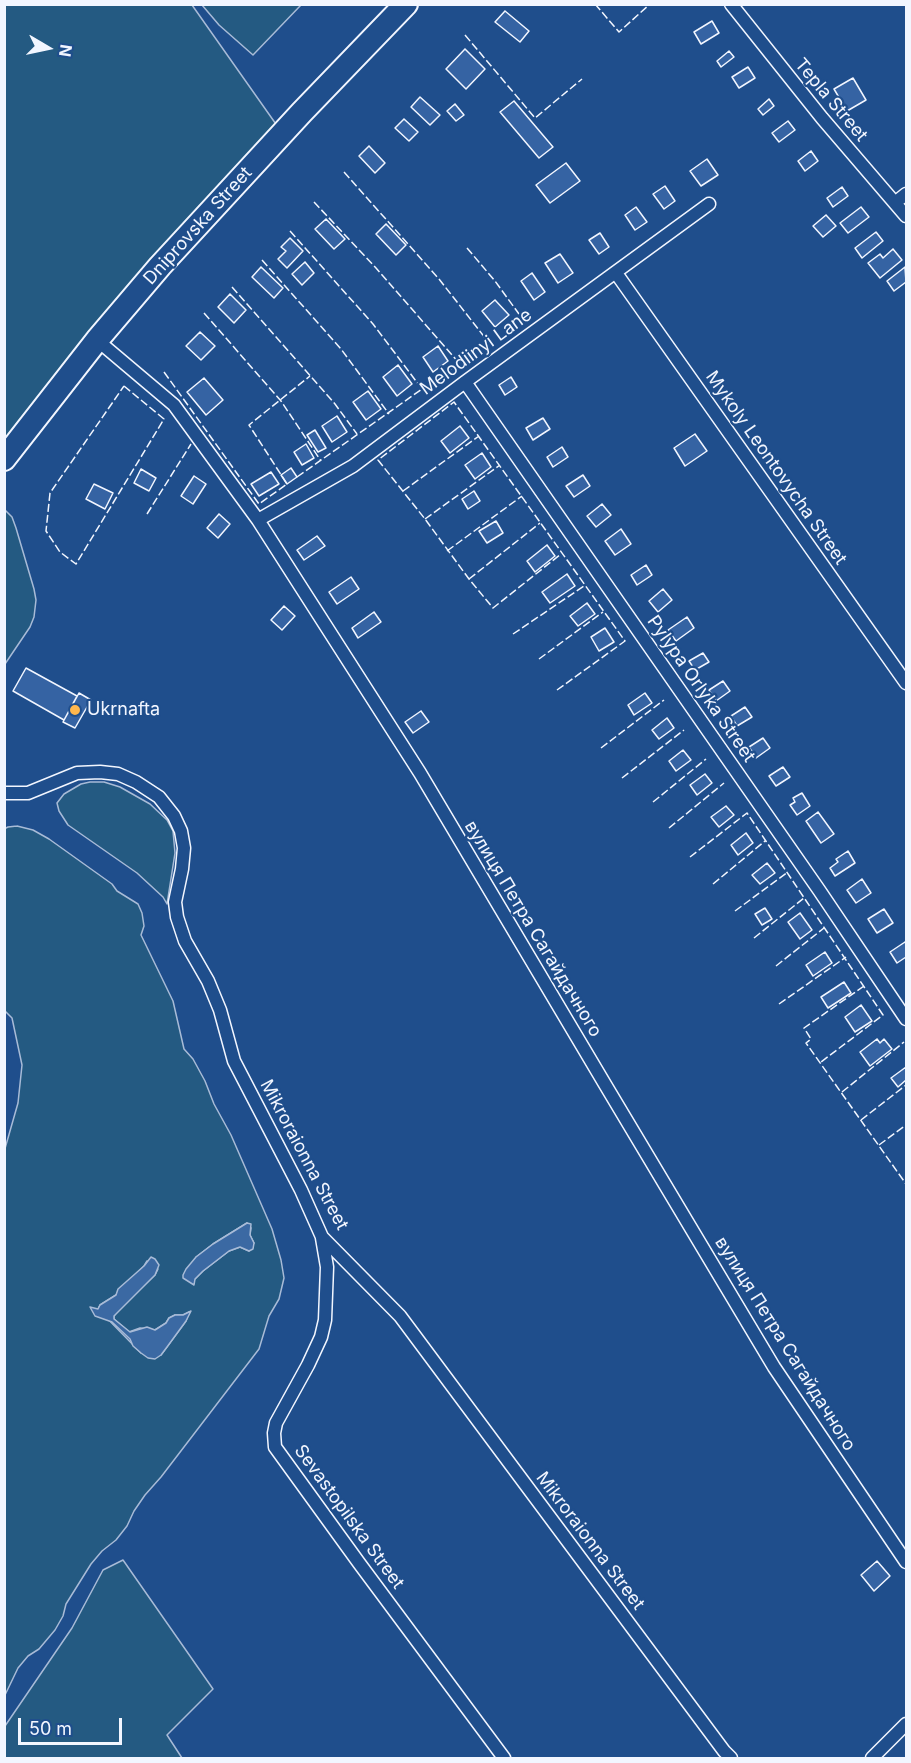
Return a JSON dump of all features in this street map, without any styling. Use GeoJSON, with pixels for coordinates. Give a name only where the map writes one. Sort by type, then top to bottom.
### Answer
{"type":"FeatureCollection","features":[{"type":"Feature","properties":{"kind":"highway","name":"Dniprovska Street"},"geometry":{"type":"LineString","coordinates":[[4,459],[97,340],[160,266],[406,4]]}},
{"type":"Feature","properties":{"kind":"street","name":"Tepla Street"},"geometry":{"type":"LineString","coordinates":[[730,4],[822,118],[906,216]]}},
{"type":"Feature","properties":{"kind":"street"},"geometry":{"type":"LineString","coordinates":[[896,202],[906,194]]}},
{"type":"Feature","properties":{"kind":"street","name":"Melodiinyi Lane"},"geometry":{"type":"LineString","coordinates":[[258,520],[353,466],[709,204]]}},
{"type":"Feature","properties":{"kind":"street","name":"Mykoly Leontovycha Street"},"geometry":{"type":"LineString","coordinates":[[616,273],[906,683]]}},
{"type":"Feature","properties":{"kind":"street","name":"вулиця Петра Сагайдачного"},"geometry":{"type":"LineString","coordinates":[[97,340],[174,405],[258,520],[420,773],[774,1366],[906,1562]]}},
{"type":"Feature","properties":{"kind":"street","name":"Pylypa Orlyka Street"},"geometry":{"type":"LineString","coordinates":[[465,382],[812,880],[906,1019]]}},
{"type":"Feature","properties":{"kind":"street","name":"Mikroraionna Street"},"geometry":{"type":"LineString","coordinates":[[4,793],[28,793],[77,773],[118,774],[136,782],[159,797],[174,816],[181,831],[184,848],[175,902],[177,917],[186,941],[208,981],[220,1010],[234,1061],[302,1190],[322,1237],[400,1316],[731,1758]]}},
{"type":"Feature","properties":{"kind":"street","name":"Sevastopilska Street"},"geometry":{"type":"LineString","coordinates":[[322,1237],[327,1267],[325,1320],[321,1336],[308,1365],[276,1423],[275,1447],[504,1758]]}},
{"type":"Feature","properties":{"kind":"street"},"geometry":{"type":"LineString","coordinates":[[872,1758],[906,1724]]}},
{"type":"Feature","properties":{"kind":"shaded area"},"geometry":{"type":"Polygon","coordinates":[[[5,5],[192,5],[278,127],[5,467],[5,5]]]}},
{"type":"Feature","properties":{"kind":"shaded area"},"geometry":{"type":"Polygon","coordinates":[[[202,5],[301,5],[253,55],[219,25],[202,5]]]}},
{"type":"Feature","properties":{"kind":"shaded area"},"geometry":{"type":"Polygon","coordinates":[[[5,510],[12,517],[16,528],[36,600],[30,627],[5,664],[5,510]]]}},
{"type":"Feature","properties":{"kind":"shaded area"},"geometry":{"type":"Polygon","coordinates":[[[104,782],[120,787],[150,804],[167,820],[173,831],[175,853],[167,904],[163,897],[137,873],[68,825],[59,811],[57,803],[64,794],[81,784],[104,782]]]}},
{"type":"Feature","properties":{"kind":"shaded area"},"geometry":{"type":"Polygon","coordinates":[[[17,826],[33,830],[49,839],[112,884],[117,891],[138,904],[144,926],[141,935],[173,1001],[184,1049],[193,1059],[231,1135],[272,1229],[284,1278],[279,1299],[269,1316],[259,1349],[145,1495],[127,1526],[91,1564],[66,1604],[63,1616],[55,1630],[18,1668],[5,1695],[4,1152],[18,1103],[22,1065],[12,1018],[5,1011],[4,829],[17,826]],[[247,1223],[196,1257],[195,1279],[229,1251],[240,1247],[249,1251],[254,1243],[250,1235],[251,1228],[247,1223]],[[147,1261],[116,1295],[100,1305],[98,1309],[141,1353],[161,1355],[186,1321],[189,1312],[169,1318],[166,1323],[155,1330],[140,1328],[129,1332],[114,1319],[118,1310],[155,1275],[158,1269],[147,1261]]]}},
{"type":"Feature","properties":{"kind":"shaded area"},"geometry":{"type":"Polygon","coordinates":[[[247,1223],[251,1224],[250,1235],[254,1243],[253,1249],[249,1251],[240,1247],[229,1251],[203,1271],[195,1279],[194,1285],[183,1278],[186,1269],[196,1257],[247,1223]]]}},
{"type":"Feature","properties":{"kind":"shaded area"},"geometry":{"type":"Polygon","coordinates":[[[151,1257],[159,1265],[155,1275],[114,1316],[114,1319],[130,1332],[147,1327],[155,1330],[166,1323],[169,1318],[191,1311],[161,1355],[155,1359],[148,1358],[141,1353],[112,1322],[95,1316],[90,1307],[98,1309],[100,1305],[116,1295],[118,1289],[151,1257]]]}},
{"type":"Feature","properties":{"kind":"shaded area"},"geometry":{"type":"Polygon","coordinates":[[[123,1560],[213,1689],[167,1735],[182,1758],[5,1758],[5,1726],[72,1628],[103,1570],[123,1560]]]}},
{"type":"Feature","properties":{"kind":"building"},"geometry":{"type":"Polygon","coordinates":[[[505,11],[529,31],[520,42],[495,22],[505,11]]]}},
{"type":"Feature","properties":{"kind":"building"},"geometry":{"type":"Polygon","coordinates":[[[712,21],[719,33],[701,44],[694,32],[712,21]]]}},
{"type":"Feature","properties":{"kind":"building"},"geometry":{"type":"Polygon","coordinates":[[[465,49],[485,69],[466,89],[446,69],[465,49]]]}},
{"type":"Feature","properties":{"kind":"building"},"geometry":{"type":"Polygon","coordinates":[[[729,51],[734,57],[721,67],[717,61],[729,51]]]}},
{"type":"Feature","properties":{"kind":"building"},"geometry":{"type":"Polygon","coordinates":[[[748,67],[755,78],[739,88],[732,77],[748,67]]]}},
{"type":"Feature","properties":{"kind":"building"},"geometry":{"type":"Polygon","coordinates":[[[853,78],[866,100],[847,111],[834,89],[853,78]]]}},
{"type":"Feature","properties":{"kind":"building"},"geometry":{"type":"Polygon","coordinates":[[[420,97],[440,115],[430,125],[411,107],[420,97]]]}},
{"type":"Feature","properties":{"kind":"building"},"geometry":{"type":"Polygon","coordinates":[[[769,99],[774,106],[763,115],[758,109],[769,99]]]}},
{"type":"Feature","properties":{"kind":"building"},"geometry":{"type":"Polygon","coordinates":[[[514,101],[553,147],[539,158],[500,112],[514,101]]]}},
{"type":"Feature","properties":{"kind":"building"},"geometry":{"type":"Polygon","coordinates":[[[455,104],[464,115],[456,121],[447,111],[455,104]]]}},
{"type":"Feature","properties":{"kind":"building"},"geometry":{"type":"Polygon","coordinates":[[[404,119],[418,132],[409,141],[395,128],[404,119]]]}},
{"type":"Feature","properties":{"kind":"building"},"geometry":{"type":"Polygon","coordinates":[[[788,121],[795,130],[779,142],[772,133],[788,121]]]}},
{"type":"Feature","properties":{"kind":"building"},"geometry":{"type":"Polygon","coordinates":[[[369,146],[385,163],[375,173],[359,156],[369,146]]]}},
{"type":"Feature","properties":{"kind":"building"},"geometry":{"type":"Polygon","coordinates":[[[811,151],[818,161],[805,171],[798,161],[811,151]]]}},
{"type":"Feature","properties":{"kind":"building"},"geometry":{"type":"Polygon","coordinates":[[[707,159],[718,175],[701,186],[690,171],[707,159]]]}},
{"type":"Feature","properties":{"kind":"building"},"geometry":{"type":"Polygon","coordinates":[[[566,163],[580,181],[550,203],[536,185],[566,163]]]}},
{"type":"Feature","properties":{"kind":"building"},"geometry":{"type":"Polygon","coordinates":[[[665,186],[675,201],[664,209],[653,194],[665,186]]]}},
{"type":"Feature","properties":{"kind":"building"},"geometry":{"type":"Polygon","coordinates":[[[842,187],[848,196],[833,207],[827,198],[842,187]]]}},
{"type":"Feature","properties":{"kind":"building"},"geometry":{"type":"Polygon","coordinates":[[[636,207],[647,222],[635,230],[625,215],[636,207]]]}},
{"type":"Feature","properties":{"kind":"building"},"geometry":{"type":"Polygon","coordinates":[[[861,207],[869,217],[848,233],[840,223],[861,207]]]}},
{"type":"Feature","properties":{"kind":"building"},"geometry":{"type":"Polygon","coordinates":[[[826,215],[836,226],[823,237],[813,226],[826,215]]]}},
{"type":"Feature","properties":{"kind":"building"},"geometry":{"type":"Polygon","coordinates":[[[326,219],[345,239],[334,249],[315,229],[326,219]]]}},
{"type":"Feature","properties":{"kind":"building"},"geometry":{"type":"Polygon","coordinates":[[[386,224],[406,245],[396,255],[376,234],[386,224]]]}},
{"type":"Feature","properties":{"kind":"building"},"geometry":{"type":"Polygon","coordinates":[[[876,232],[883,241],[862,258],[855,248],[876,232]]]}},
{"type":"Feature","properties":{"kind":"building"},"geometry":{"type":"Polygon","coordinates":[[[600,233],[609,247],[599,254],[589,240],[600,233]]]}},
{"type":"Feature","properties":{"kind":"building"},"geometry":{"type":"Polygon","coordinates":[[[290,238],[303,251],[287,268],[278,259],[286,251],[281,247],[290,238]]]}},
{"type":"Feature","properties":{"kind":"building"},"geometry":{"type":"Polygon","coordinates":[[[893,249],[902,260],[880,278],[868,263],[880,254],[883,258],[893,249]]]}},
{"type":"Feature","properties":{"kind":"building"},"geometry":{"type":"Polygon","coordinates":[[[560,254],[573,273],[558,283],[545,263],[560,254]]]}},
{"type":"Feature","properties":{"kind":"building"},"geometry":{"type":"Polygon","coordinates":[[[305,262],[314,273],[302,285],[292,274],[305,262]]]}},
{"type":"Feature","properties":{"kind":"building"},"geometry":{"type":"Polygon","coordinates":[[[261,267],[283,288],[274,298],[252,277],[261,267]]]}},
{"type":"Feature","properties":{"kind":"building"},"geometry":{"type":"Polygon","coordinates":[[[905,267],[906,282],[894,291],[887,281],[905,267]]]}},
{"type":"Feature","properties":{"kind":"building"},"geometry":{"type":"Polygon","coordinates":[[[532,273],[545,292],[534,300],[521,281],[532,273]]]}},
{"type":"Feature","properties":{"kind":"building"},"geometry":{"type":"Polygon","coordinates":[[[230,294],[246,310],[234,323],[218,307],[230,294]]]}},
{"type":"Feature","properties":{"kind":"building"},"geometry":{"type":"Polygon","coordinates":[[[495,300],[509,315],[495,327],[482,311],[495,300]]]}},
{"type":"Feature","properties":{"kind":"building"},"geometry":{"type":"Polygon","coordinates":[[[200,332],[215,346],[201,360],[186,346],[200,332]]]}},
{"type":"Feature","properties":{"kind":"building"},"geometry":{"type":"Polygon","coordinates":[[[438,346],[448,361],[433,372],[423,357],[438,346]]]}},
{"type":"Feature","properties":{"kind":"building"},"geometry":{"type":"Polygon","coordinates":[[[398,365],[412,384],[397,396],[383,377],[398,365]]]}},
{"type":"Feature","properties":{"kind":"building"},"geometry":{"type":"Polygon","coordinates":[[[511,377],[517,387],[505,395],[499,385],[511,377]]]}},
{"type":"Feature","properties":{"kind":"building"},"geometry":{"type":"Polygon","coordinates":[[[204,378],[223,400],[206,415],[187,392],[204,378]]]}},
{"type":"Feature","properties":{"kind":"building"},"geometry":{"type":"Polygon","coordinates":[[[368,391],[381,409],[366,420],[353,402],[368,391]]]}},
{"type":"Feature","properties":{"kind":"building"},"geometry":{"type":"Polygon","coordinates":[[[337,416],[347,432],[332,442],[322,426],[337,416]]]}},
{"type":"Feature","properties":{"kind":"building"},"geometry":{"type":"Polygon","coordinates":[[[543,418],[550,429],[533,440],[526,428],[543,418]]]}},
{"type":"Feature","properties":{"kind":"building"},"geometry":{"type":"Polygon","coordinates":[[[460,426],[469,438],[450,453],[441,441],[460,426]]]}},
{"type":"Feature","properties":{"kind":"building"},"geometry":{"type":"Polygon","coordinates":[[[315,430],[326,448],[318,452],[307,435],[315,430]]]}},
{"type":"Feature","properties":{"kind":"building"},"geometry":{"type":"Polygon","coordinates":[[[695,434],[707,451],[685,466],[674,448],[695,434]]]}},
{"type":"Feature","properties":{"kind":"building"},"geometry":{"type":"Polygon","coordinates":[[[306,444],[314,458],[302,465],[294,452],[306,444]]]}},
{"type":"Feature","properties":{"kind":"building"},"geometry":{"type":"Polygon","coordinates":[[[562,447],[568,457],[553,467],[547,457],[562,447]]]}},
{"type":"Feature","properties":{"kind":"building"},"geometry":{"type":"Polygon","coordinates":[[[482,453],[491,467],[475,479],[465,465],[482,453]]]}},
{"type":"Feature","properties":{"kind":"building"},"geometry":{"type":"Polygon","coordinates":[[[291,468],[297,477],[287,484],[281,475],[291,468]]]}},
{"type":"Feature","properties":{"kind":"building"},"geometry":{"type":"Polygon","coordinates":[[[141,469],[156,478],[149,491],[134,483],[141,469]]]}},
{"type":"Feature","properties":{"kind":"building"},"geometry":{"type":"Polygon","coordinates":[[[271,472],[279,484],[259,496],[251,484],[271,472]]]}},
{"type":"Feature","properties":{"kind":"building"},"geometry":{"type":"Polygon","coordinates":[[[583,475],[590,486],[574,497],[566,486],[583,475]]]}},
{"type":"Feature","properties":{"kind":"building"},"geometry":{"type":"Polygon","coordinates":[[[194,476],[206,484],[193,504],[181,496],[194,476]]]}},
{"type":"Feature","properties":{"kind":"building"},"geometry":{"type":"Polygon","coordinates":[[[94,484],[113,493],[105,509],[86,499],[94,484]]]}},
{"type":"Feature","properties":{"kind":"building"},"geometry":{"type":"Polygon","coordinates":[[[474,491],[480,501],[468,509],[462,499],[474,491]]]}},
{"type":"Feature","properties":{"kind":"building"},"geometry":{"type":"Polygon","coordinates":[[[602,504],[611,515],[596,527],[587,516],[602,504]]]}},
{"type":"Feature","properties":{"kind":"building"},"geometry":{"type":"Polygon","coordinates":[[[219,514],[230,524],[218,538],[207,528],[219,514]]]}},
{"type":"Feature","properties":{"kind":"building"},"geometry":{"type":"Polygon","coordinates":[[[496,521],[503,533],[487,543],[479,531],[496,521]]]}},
{"type":"Feature","properties":{"kind":"building"},"geometry":{"type":"Polygon","coordinates":[[[621,529],[631,544],[615,555],[605,541],[621,529]]]}},
{"type":"Feature","properties":{"kind":"building"},"geometry":{"type":"Polygon","coordinates":[[[317,536],[325,546],[304,560],[297,550],[317,536]]]}},
{"type":"Feature","properties":{"kind":"building"},"geometry":{"type":"Polygon","coordinates":[[[547,545],[555,556],[535,572],[527,561],[547,545]]]}},
{"type":"Feature","properties":{"kind":"building"},"geometry":{"type":"Polygon","coordinates":[[[646,565],[652,575],[637,585],[631,575],[646,565]]]}},
{"type":"Feature","properties":{"kind":"building"},"geometry":{"type":"Polygon","coordinates":[[[567,574],[575,586],[550,603],[542,592],[567,574]]]}},
{"type":"Feature","properties":{"kind":"building"},"geometry":{"type":"Polygon","coordinates":[[[351,577],[359,589],[337,604],[329,592],[351,577]]]}},
{"type":"Feature","properties":{"kind":"building"},"geometry":{"type":"Polygon","coordinates":[[[663,589],[672,600],[658,612],[649,601],[663,589]]]}},
{"type":"Feature","properties":{"kind":"building"},"geometry":{"type":"Polygon","coordinates":[[[587,603],[595,614],[578,626],[570,616],[587,603]]]}},
{"type":"Feature","properties":{"kind":"building"},"geometry":{"type":"Polygon","coordinates":[[[284,606],[295,616],[282,630],[271,620],[284,606]]]}},
{"type":"Feature","properties":{"kind":"building"},"geometry":{"type":"Polygon","coordinates":[[[374,612],[381,622],[358,638],[352,628],[374,612]]]}},
{"type":"Feature","properties":{"kind":"building"},"geometry":{"type":"Polygon","coordinates":[[[687,617],[694,628],[676,641],[668,630],[687,617]]]}},
{"type":"Feature","properties":{"kind":"building"},"geometry":{"type":"Polygon","coordinates":[[[605,628],[614,642],[599,651],[591,637],[605,628]]]}},
{"type":"Feature","properties":{"kind":"building"},"geometry":{"type":"Polygon","coordinates":[[[703,653],[709,662],[695,670],[689,661],[703,653]]]}},
{"type":"Feature","properties":{"kind":"building"},"geometry":{"type":"Polygon","coordinates":[[[26,668],[77,696],[64,720],[13,691],[26,668]]]}},
{"type":"Feature","properties":{"kind":"building"},"geometry":{"type":"Polygon","coordinates":[[[723,681],[730,691],[716,701],[709,690],[723,681]]]}},
{"type":"Feature","properties":{"kind":"building"},"geometry":{"type":"Polygon","coordinates":[[[79,693],[91,700],[75,728],[63,722],[79,693]]]}},
{"type":"Feature","properties":{"kind":"building"},"geometry":{"type":"Polygon","coordinates":[[[645,693],[652,703],[634,715],[628,705],[645,693]]]}},
{"type":"Feature","properties":{"kind":"building"},"geometry":{"type":"Polygon","coordinates":[[[745,707],[752,717],[737,726],[731,716],[745,707]]]}},
{"type":"Feature","properties":{"kind":"building"},"geometry":{"type":"Polygon","coordinates":[[[421,711],[429,722],[413,733],[405,722],[421,711]]]}},
{"type":"Feature","properties":{"kind":"building"},"geometry":{"type":"Polygon","coordinates":[[[667,718],[674,728],[659,739],[652,730],[667,718]]]}},
{"type":"Feature","properties":{"kind":"building"},"geometry":{"type":"Polygon","coordinates":[[[763,738],[770,748],[756,758],[749,747],[763,738]]]}},
{"type":"Feature","properties":{"kind":"building"},"geometry":{"type":"Polygon","coordinates":[[[683,750],[691,760],[676,771],[669,761],[683,750]]]}},
{"type":"Feature","properties":{"kind":"building"},"geometry":{"type":"Polygon","coordinates":[[[783,767],[790,777],[776,786],[769,776],[783,767]]]}},
{"type":"Feature","properties":{"kind":"building"},"geometry":{"type":"Polygon","coordinates":[[[705,774],[712,783],[697,795],[690,785],[705,774]]]}},
{"type":"Feature","properties":{"kind":"building"},"geometry":{"type":"Polygon","coordinates":[[[802,793],[810,806],[797,815],[790,805],[795,802],[793,798],[802,793]]]}},
{"type":"Feature","properties":{"kind":"building"},"geometry":{"type":"Polygon","coordinates":[[[726,806],[734,815],[719,827],[711,817],[726,806]]]}},
{"type":"Feature","properties":{"kind":"building"},"geometry":{"type":"Polygon","coordinates":[[[818,812],[834,834],[821,843],[806,821],[818,812]]]}},
{"type":"Feature","properties":{"kind":"building"},"geometry":{"type":"Polygon","coordinates":[[[746,833],[753,843],[738,855],[731,845],[746,833]]]}},
{"type":"Feature","properties":{"kind":"building"},"geometry":{"type":"Polygon","coordinates":[[[848,851],[855,863],[835,876],[830,868],[838,862],[836,859],[848,851]]]}},
{"type":"Feature","properties":{"kind":"building"},"geometry":{"type":"Polygon","coordinates":[[[767,863],[775,873],[760,884],[752,875],[767,863]]]}},
{"type":"Feature","properties":{"kind":"building"},"geometry":{"type":"Polygon","coordinates":[[[862,879],[871,893],[856,903],[847,890],[862,879]]]}},
{"type":"Feature","properties":{"kind":"building"},"geometry":{"type":"Polygon","coordinates":[[[765,908],[772,919],[762,925],[755,914],[765,908]]]}},
{"type":"Feature","properties":{"kind":"building"},"geometry":{"type":"Polygon","coordinates":[[[884,909],[893,923],[877,933],[868,919],[884,909]]]}},
{"type":"Feature","properties":{"kind":"building"},"geometry":{"type":"Polygon","coordinates":[[[800,913],[812,930],[800,939],[788,922],[800,913]]]}},
{"type":"Feature","properties":{"kind":"building"},"geometry":{"type":"Polygon","coordinates":[[[905,942],[906,957],[897,963],[890,952],[905,942]]]}},
{"type":"Feature","properties":{"kind":"building"},"geometry":{"type":"Polygon","coordinates":[[[825,952],[832,963],[813,976],[806,965],[825,952]]]}},
{"type":"Feature","properties":{"kind":"building"},"geometry":{"type":"Polygon","coordinates":[[[844,982],[851,993],[828,1008],[821,997],[844,982]]]}},
{"type":"Feature","properties":{"kind":"building"},"geometry":{"type":"Polygon","coordinates":[[[861,1005],[872,1021],[855,1032],[845,1017],[861,1005]]]}},
{"type":"Feature","properties":{"kind":"building"},"geometry":{"type":"Polygon","coordinates":[[[877,1039],[880,1043],[884,1039],[892,1049],[870,1066],[860,1052],[877,1039]]]}},
{"type":"Feature","properties":{"kind":"building"},"geometry":{"type":"Polygon","coordinates":[[[906,1067],[906,1080],[898,1087],[891,1078],[906,1067]]]}},
{"type":"Feature","properties":{"kind":"building"},"geometry":{"type":"Polygon","coordinates":[[[877,1561],[890,1576],[874,1591],[861,1575],[877,1561]]]}},
{"type":"Feature","properties":{"kind":"fence"},"geometry":{"type":"LineString","coordinates":[[595,4],[619,32],[650,4]]}},
{"type":"Feature","properties":{"kind":"fence"},"geometry":{"type":"LineString","coordinates":[[465,35],[535,118],[582,79]]}},
{"type":"Feature","properties":{"kind":"fence"},"geometry":{"type":"LineString","coordinates":[[344,172],[439,279],[486,339]]}},
{"type":"Feature","properties":{"kind":"fence"},"geometry":{"type":"LineString","coordinates":[[297,477],[459,363],[376,268],[314,202]]}},
{"type":"Feature","properties":{"kind":"fence"},"geometry":{"type":"LineString","coordinates":[[290,231],[373,324],[422,389]]}},
{"type":"Feature","properties":{"kind":"fence"},"geometry":{"type":"LineString","coordinates":[[467,248],[519,314]]}},
{"type":"Feature","properties":{"kind":"fence"},"geometry":{"type":"LineString","coordinates":[[262,260],[341,349],[389,414]]}},
{"type":"Feature","properties":{"kind":"fence"},"geometry":{"type":"LineString","coordinates":[[232,287],[335,404],[357,434]]}},
{"type":"Feature","properties":{"kind":"fence"},"geometry":{"type":"LineString","coordinates":[[204,313],[281,401],[321,461]]}},
{"type":"Feature","properties":{"kind":"fence"},"geometry":{"type":"LineString","coordinates":[[164,372],[259,504],[287,484],[249,425],[310,376]]}},
{"type":"Feature","properties":{"kind":"fence"},"geometry":{"type":"LineString","coordinates":[[124,386],[164,419],[76,564],[60,552],[46,531],[50,493],[124,386]]}},
{"type":"Feature","properties":{"kind":"fence"},"geometry":{"type":"LineString","coordinates":[[557,690],[625,641],[454,402],[378,460],[493,608],[561,554]]}},
{"type":"Feature","properties":{"kind":"fence"},"geometry":{"type":"LineString","coordinates":[[403,491],[479,436]]}},
{"type":"Feature","properties":{"kind":"fence"},"geometry":{"type":"LineString","coordinates":[[147,514],[191,444]]}},
{"type":"Feature","properties":{"kind":"fence"},"geometry":{"type":"LineString","coordinates":[[425,519],[500,465]]}},
{"type":"Feature","properties":{"kind":"fence"},"geometry":{"type":"LineString","coordinates":[[447,551],[522,496]]}},
{"type":"Feature","properties":{"kind":"fence"},"geometry":{"type":"LineString","coordinates":[[469,579],[540,523]]}},
{"type":"Feature","properties":{"kind":"fence"},"geometry":{"type":"LineString","coordinates":[[513,634],[584,586]]}},
{"type":"Feature","properties":{"kind":"fence"},"geometry":{"type":"LineString","coordinates":[[539,659],[603,612]]}},
{"type":"Feature","properties":{"kind":"fence"},"geometry":{"type":"LineString","coordinates":[[601,748],[664,700]]}},
{"type":"Feature","properties":{"kind":"fence"},"geometry":{"type":"LineString","coordinates":[[622,778],[684,730]]}},
{"type":"Feature","properties":{"kind":"fence"},"geometry":{"type":"LineString","coordinates":[[653,802],[706,759]]}},
{"type":"Feature","properties":{"kind":"fence"},"geometry":{"type":"LineString","coordinates":[[669,828],[724,783]]}},
{"type":"Feature","properties":{"kind":"fence"},"geometry":{"type":"LineString","coordinates":[[690,857],[747,813],[883,1015],[821,1062]]}},
{"type":"Feature","properties":{"kind":"fence"},"geometry":{"type":"LineString","coordinates":[[713,884],[765,841]]}},
{"type":"Feature","properties":{"kind":"fence"},"geometry":{"type":"LineString","coordinates":[[735,911],[788,872]]}},
{"type":"Feature","properties":{"kind":"fence"},"geometry":{"type":"LineString","coordinates":[[754,938],[804,898]]}},
{"type":"Feature","properties":{"kind":"fence"},"geometry":{"type":"LineString","coordinates":[[776,966],[824,928]]}},
{"type":"Feature","properties":{"kind":"fence"},"geometry":{"type":"LineString","coordinates":[[779,1004],[846,957]]}},
{"type":"Feature","properties":{"kind":"fence"},"geometry":{"type":"LineString","coordinates":[[864,986],[804,1028],[811,1039],[806,1043],[906,1184]]}},
{"type":"Feature","properties":{"kind":"fence"},"geometry":{"type":"LineString","coordinates":[[842,1092],[904,1042]]}},
{"type":"Feature","properties":{"kind":"fence"},"geometry":{"type":"LineString","coordinates":[[861,1120],[906,1085]]}},
{"type":"Feature","properties":{"kind":"fence"},"geometry":{"type":"LineString","coordinates":[[879,1145],[906,1125]]}},
{"type":"Feature","properties":{"kind":"place","name":"Ukrnafta"},"geometry":{"type":"Point","coordinates":[75,710]}}]}
